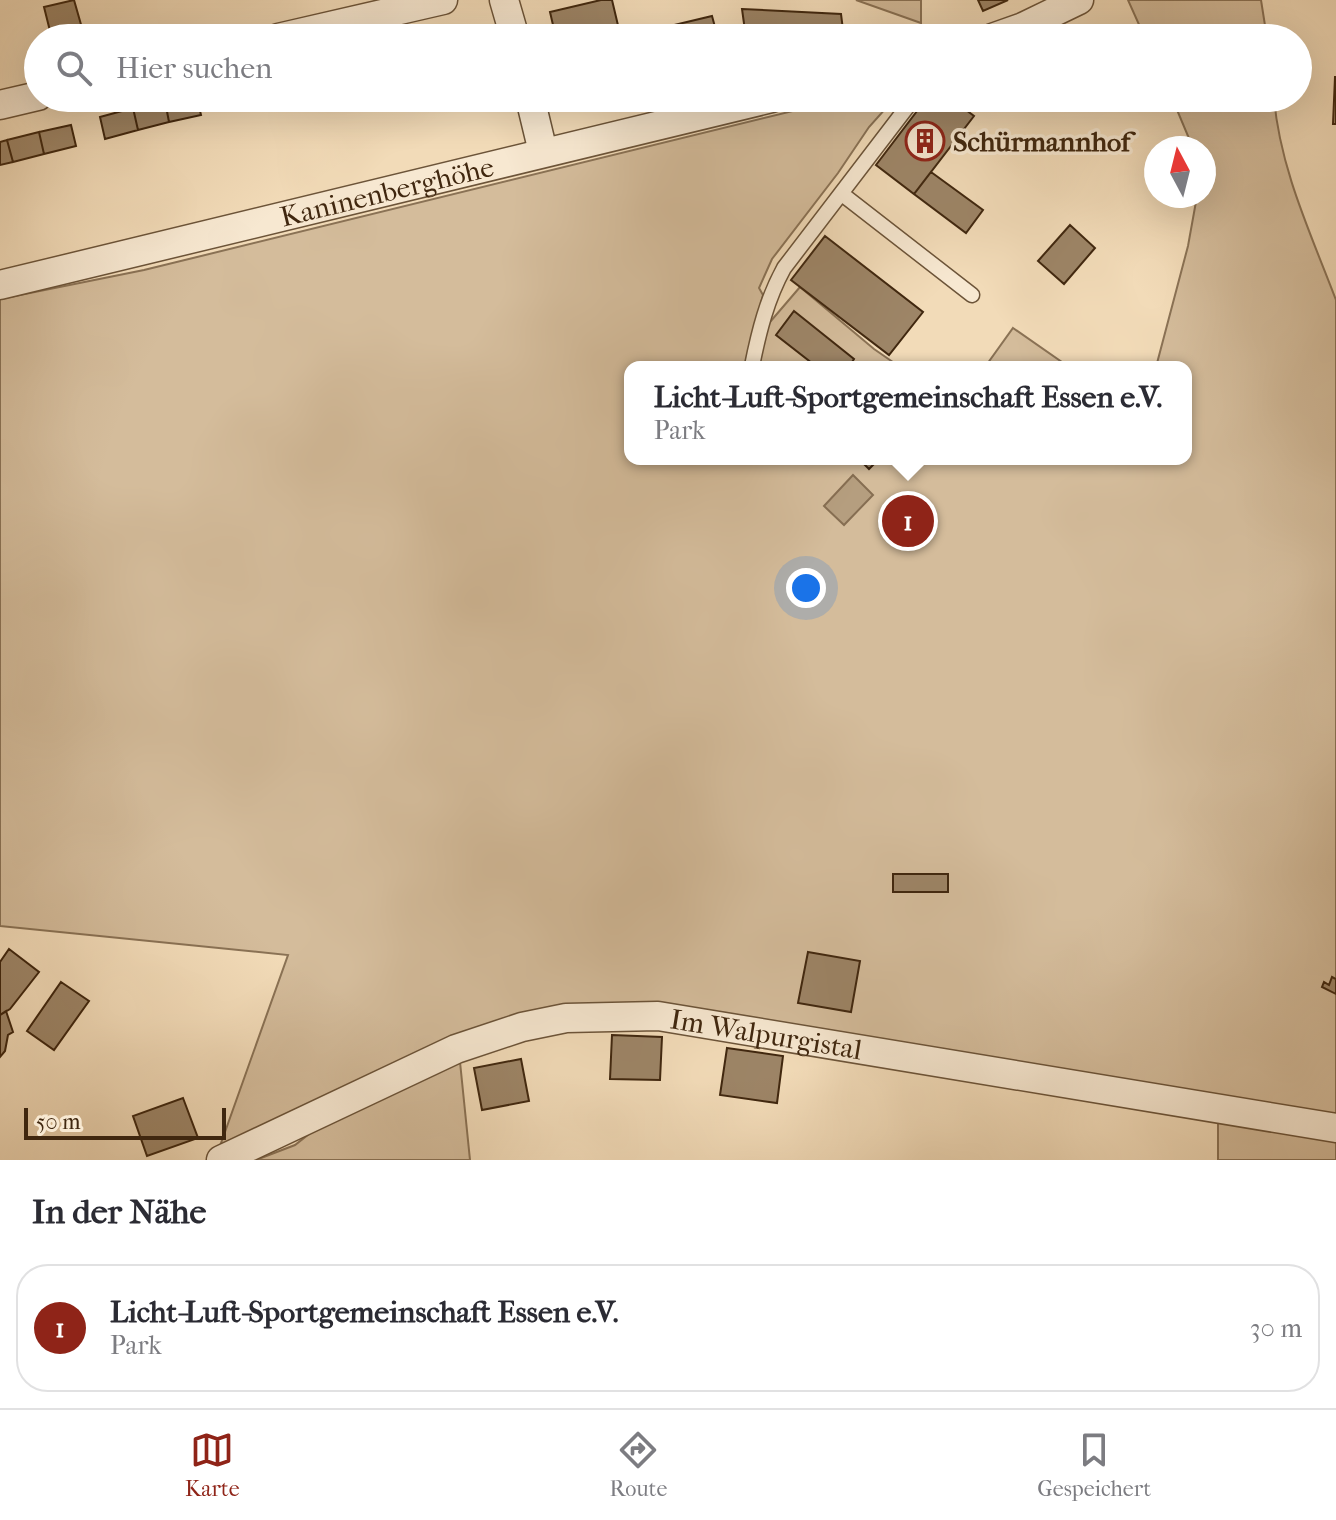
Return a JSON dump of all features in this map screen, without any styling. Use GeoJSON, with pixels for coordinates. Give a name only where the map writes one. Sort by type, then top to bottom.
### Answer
{"type":"FeatureCollection","features":[{"type":"Feature","properties":{"kind":"street"},"geometry":{"type":"LineString","coordinates":[[325,24],[383,7],[443,0]]}},
{"type":"Feature","properties":{"kind":"street"},"geometry":{"type":"LineString","coordinates":[[504,0],[511,24]]}},
{"type":"Feature","properties":{"kind":"street"},"geometry":{"type":"LineString","coordinates":[[1029,24],[1079,0]]}},
{"type":"Feature","properties":{"kind":"street"},"geometry":{"type":"LineString","coordinates":[[0,105],[24,99]]}},
{"type":"Feature","properties":{"kind":"street"},"geometry":{"type":"LineString","coordinates":[[533,112],[543,152]]}},
{"type":"Feature","properties":{"kind":"street","name":"Kaninenberghöhe"},"geometry":{"type":"LineString","coordinates":[[0,285],[713,112]]}},
{"type":"Feature","properties":{"kind":"street","name":"Im Walpurgistal"},"geometry":{"type":"LineString","coordinates":[[221,1160],[456,1049],[522,1027],[566,1018],[611,1016],[658,1016],[1336,1128]]}},
{"type":"Feature","properties":{"kind":"lane"},"geometry":{"type":"LineString","coordinates":[[753,361],[762,319],[784,268],[904,112]]}},
{"type":"Feature","properties":{"kind":"lane"},"geometry":{"type":"LineString","coordinates":[[842,194],[972,295]]}},
{"type":"Feature","properties":{"kind":"shaded area"},"geometry":{"type":"Polygon","coordinates":[[[856,0],[921,0],[921,23],[856,0]]]}},
{"type":"Feature","properties":{"kind":"shaded area"},"geometry":{"type":"Polygon","coordinates":[[[1128,0],[1261,0],[1265,24],[1139,24],[1128,0]]]}},
{"type":"Feature","properties":{"kind":"shaded area"},"geometry":{"type":"Polygon","coordinates":[[[789,112],[882,112],[772,259],[759,288],[763,295],[748,361],[624,361],[624,465],[1192,465],[1192,361],[1158,361],[1195,208],[1216,208],[1216,136],[1188,136],[1178,112],[1276,112],[1290,176],[1336,300],[1336,1123],[564,1016],[215,1160],[288,955],[0,926],[0,299],[144,270],[789,112]]]}},
{"type":"Feature","properties":{"kind":"shaded area"},"geometry":{"type":"Polygon","coordinates":[[[800,287],[891,361],[758,361],[764,329],[800,287]]]}},
{"type":"Feature","properties":{"kind":"shaded area"},"geometry":{"type":"Polygon","coordinates":[[[1013,328],[1060,361],[989,361],[1013,328]]]}},
{"type":"Feature","properties":{"kind":"shaded area"},"geometry":{"type":"Polygon","coordinates":[[[853,475],[873,495],[844,525],[824,506],[853,475]]]}},
{"type":"Feature","properties":{"kind":"shaded area"},"geometry":{"type":"Polygon","coordinates":[[[459,1052],[470,1160],[256,1160],[295,1145],[347,1104],[459,1052]]]}},
{"type":"Feature","properties":{"kind":"shaded area"},"geometry":{"type":"Polygon","coordinates":[[[1218,1112],[1336,1137],[1336,1160],[1218,1160],[1218,1112]]]}},
{"type":"Feature","properties":{"kind":"building"},"geometry":{"type":"Polygon","coordinates":[[[74,0],[81,24],[48,24],[44,7],[74,0]]]}},
{"type":"Feature","properties":{"kind":"building"},"geometry":{"type":"Polygon","coordinates":[[[612,0],[618,24],[553,24],[550,12],[612,0]]]}},
{"type":"Feature","properties":{"kind":"building"},"geometry":{"type":"Polygon","coordinates":[[[978,0],[1008,0],[983,11],[978,0]]]}},
{"type":"Feature","properties":{"kind":"building"},"geometry":{"type":"Polygon","coordinates":[[[742,9],[841,14],[842,24],[744,24],[742,9]]]}},
{"type":"Feature","properties":{"kind":"building"},"geometry":{"type":"Polygon","coordinates":[[[712,16],[714,24],[678,24],[712,16]]]}},
{"type":"Feature","properties":{"kind":"building"},"geometry":{"type":"Polygon","coordinates":[[[1335,77],[1336,124],[1333,124],[1335,77]]]}},
{"type":"Feature","properties":{"kind":"building"},"geometry":{"type":"Polygon","coordinates":[[[134,112],[167,112],[169,122],[138,130],[134,112]]]}},
{"type":"Feature","properties":{"kind":"building"},"geometry":{"type":"Polygon","coordinates":[[[134,112],[138,130],[105,139],[100,117],[134,112]]]}},
{"type":"Feature","properties":{"kind":"building"},"geometry":{"type":"Polygon","coordinates":[[[167,112],[200,112],[201,115],[169,122],[167,112]]]}},
{"type":"Feature","properties":{"kind":"building","name":"Schürmannhof"},"geometry":{"type":"Polygon","coordinates":[[[916,112],[969,112],[974,116],[914,194],[876,165],[916,112]]]}},
{"type":"Feature","properties":{"kind":"building"},"geometry":{"type":"Polygon","coordinates":[[[71,125],[76,146],[44,154],[39,132],[71,125]]]}},
{"type":"Feature","properties":{"kind":"building"},"geometry":{"type":"Polygon","coordinates":[[[39,132],[44,154],[13,162],[7,140],[39,132]]]}},
{"type":"Feature","properties":{"kind":"building"},"geometry":{"type":"Polygon","coordinates":[[[7,140],[13,162],[0,165],[0,142],[7,140]]]}},
{"type":"Feature","properties":{"kind":"building"},"geometry":{"type":"Polygon","coordinates":[[[931,172],[983,210],[966,233],[914,194],[931,172]]]}},
{"type":"Feature","properties":{"kind":"building"},"geometry":{"type":"Polygon","coordinates":[[[1070,225],[1095,248],[1064,284],[1038,261],[1070,225]]]}},
{"type":"Feature","properties":{"kind":"building"},"geometry":{"type":"Polygon","coordinates":[[[825,236],[923,312],[889,355],[791,280],[825,236]]]}},
{"type":"Feature","properties":{"kind":"building"},"geometry":{"type":"Polygon","coordinates":[[[794,311],[854,359],[809,361],[776,335],[794,311]]]}},
{"type":"Feature","properties":{"kind":"building"},"geometry":{"type":"Polygon","coordinates":[[[893,874],[948,874],[948,892],[893,892],[893,874]]]}},
{"type":"Feature","properties":{"kind":"building"},"geometry":{"type":"Polygon","coordinates":[[[9,949],[39,972],[10,1009],[0,1015],[0,962],[9,949]]]}},
{"type":"Feature","properties":{"kind":"building"},"geometry":{"type":"Polygon","coordinates":[[[808,952],[860,961],[851,1012],[798,1003],[808,952]]]}},
{"type":"Feature","properties":{"kind":"building"},"geometry":{"type":"Polygon","coordinates":[[[1332,977],[1336,979],[1336,994],[1322,987],[1324,982],[1329,985],[1332,977]]]}},
{"type":"Feature","properties":{"kind":"building"},"geometry":{"type":"Polygon","coordinates":[[[61,982],[89,1001],[54,1050],[27,1031],[61,982]]]}},
{"type":"Feature","properties":{"kind":"building"},"geometry":{"type":"Polygon","coordinates":[[[6,1011],[13,1032],[8,1035],[5,1051],[0,1057],[0,1015],[6,1011]]]}},
{"type":"Feature","properties":{"kind":"building"},"geometry":{"type":"Polygon","coordinates":[[[612,1035],[662,1037],[660,1080],[610,1079],[612,1035]]]}},
{"type":"Feature","properties":{"kind":"building"},"geometry":{"type":"Polygon","coordinates":[[[727,1048],[783,1056],[777,1103],[720,1095],[727,1048]]]}},
{"type":"Feature","properties":{"kind":"building"},"geometry":{"type":"Polygon","coordinates":[[[521,1059],[529,1101],[482,1110],[474,1068],[521,1059]]]}},
{"type":"Feature","properties":{"kind":"building"},"geometry":{"type":"Polygon","coordinates":[[[183,1098],[198,1138],[147,1156],[133,1116],[183,1098]]]}},
{"type":"Feature","properties":{"kind":"place","name":"Schürmannhof"},"geometry":{"type":"Point","coordinates":[925,141]}},
{"type":"Feature","properties":{"kind":"place","name":"Licht-Luft-Sportgemeinschaft Essen e.V."},"geometry":{"type":"Point","coordinates":[908,521]}}]}
